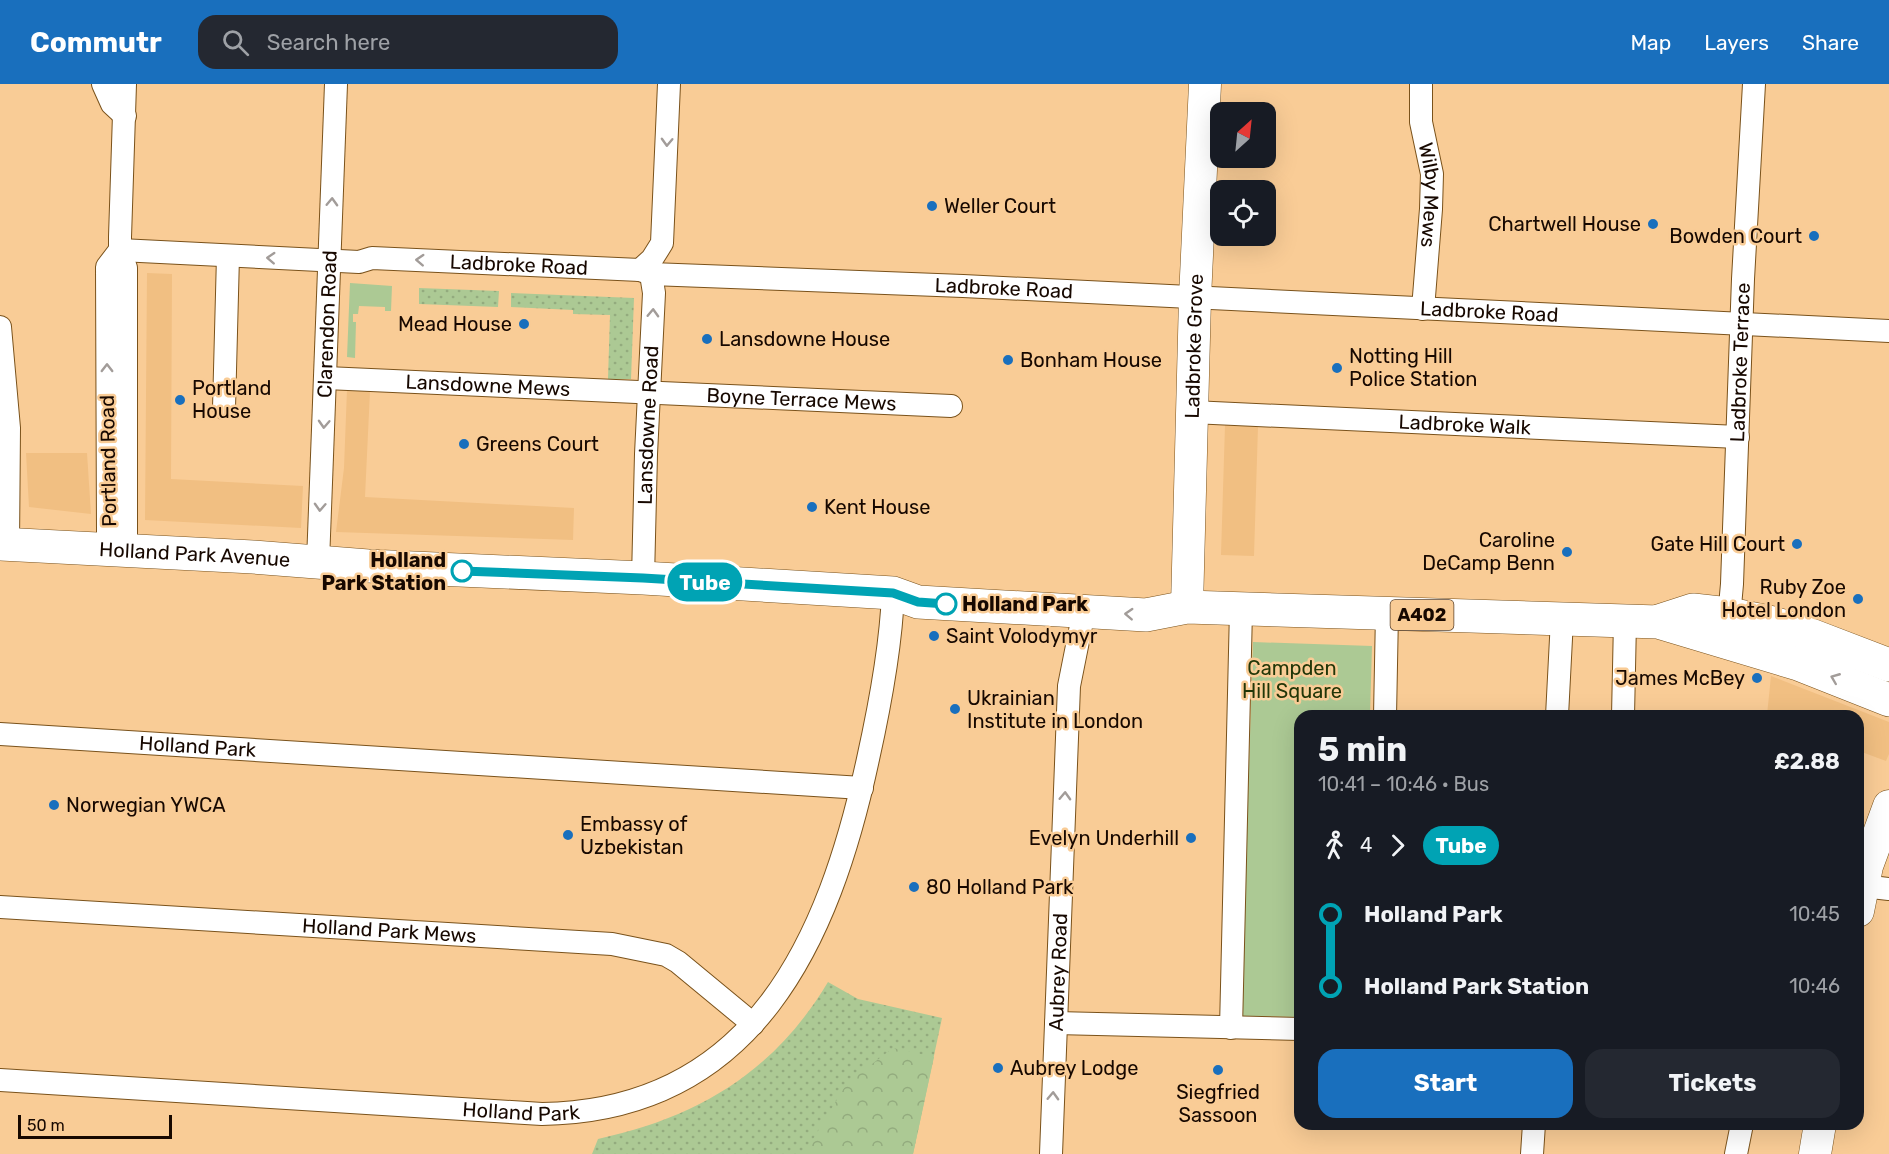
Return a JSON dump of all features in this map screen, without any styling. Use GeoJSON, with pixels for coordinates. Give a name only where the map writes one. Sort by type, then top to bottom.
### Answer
{"type":"FeatureCollection","features":[{"type":"Feature","properties":{"kind":"main road","name":"Ladbroke Grove"},"geometry":{"type":"LineString","coordinates":[[1187,607],[1195,298],[1205,84]]}},
{"type":"Feature","properties":{"kind":"main road","name":"Holland Park Avenue"},"geometry":{"type":"LineString","coordinates":[[4,544],[438,570],[643,578],[893,593],[918,602],[1146,615],[1187,607],[1658,622],[1728,628]]}},
{"type":"Feature","properties":{"kind":"main road","name":"Holland Park Avenue"},"geometry":{"type":"LineString","coordinates":[[893,593],[921,582],[1132,591],[1148,592],[1187,607]]}},
{"type":"Feature","properties":{"kind":"main road","name":"A402"},"geometry":{"type":"LineString","coordinates":[[1728,628],[1773,623],[1889,665]]}},
{"type":"Feature","properties":{"kind":"main road","name":"A402"},"geometry":{"type":"LineString","coordinates":[[1728,628],[1798,664],[1889,700]]}},
{"type":"Feature","properties":{"kind":"main road"},"geometry":{"type":"LineString","coordinates":[[1867,888],[1867,866],[1889,806]]}},
{"type":"Feature","properties":{"kind":"main road"},"geometry":{"type":"LineString","coordinates":[[1815,1154],[1819,1130]]}},
{"type":"Feature","properties":{"kind":"street"},"geometry":{"type":"LineString","coordinates":[[103,84],[112,104],[125,116]]}},
{"type":"Feature","properties":{"kind":"street","name":"Portland Road"},"geometry":{"type":"LineString","coordinates":[[117,550],[126,535],[126,268],[120,250],[125,84]]}},
{"type":"Feature","properties":{"kind":"street","name":"Clarendon Road"},"geometry":{"type":"LineString","coordinates":[[318,562],[336,84]]}},
{"type":"Feature","properties":{"kind":"street"},"geometry":{"type":"LineString","coordinates":[[645,272],[662,243],[669,84]]}},
{"type":"Feature","properties":{"kind":"street","name":"Wilby Mews"},"geometry":{"type":"LineString","coordinates":[[1421,84],[1421,122],[1432,174],[1423,309]]}},
{"type":"Feature","properties":{"kind":"street","name":"Ladbroke Terrace"},"geometry":{"type":"LineString","coordinates":[[1728,628],[1754,84]]}},
{"type":"Feature","properties":{"kind":"street"},"geometry":{"type":"LineString","coordinates":[[662,243],[673,262],[686,275]]}},
{"type":"Feature","properties":{"kind":"street","name":"Ladbroke Road"},"geometry":{"type":"LineString","coordinates":[[120,250],[359,262],[372,258],[1889,332]]}},
{"type":"Feature","properties":{"kind":"street"},"geometry":{"type":"LineString","coordinates":[[224,408],[228,256]]}},
{"type":"Feature","properties":{"kind":"street","name":"Lansdowne Road"},"geometry":{"type":"LineString","coordinates":[[643,578],[654,293],[645,272]]}},
{"type":"Feature","properties":{"kind":"street"},"geometry":{"type":"LineString","coordinates":[[0,327],[3,387],[9,428],[4,544]]}},
{"type":"Feature","properties":{"kind":"street","name":"Lansdowne Mews"},"geometry":{"type":"LineString","coordinates":[[326,378],[650,392]]}},
{"type":"Feature","properties":{"kind":"street","name":"Boyne Terrace Mews"},"geometry":{"type":"LineString","coordinates":[[650,392],[951,406]]}},
{"type":"Feature","properties":{"kind":"street","name":"Ladbroke Walk"},"geometry":{"type":"LineString","coordinates":[[1192,412],[1738,437]]}},
{"type":"Feature","properties":{"kind":"street","name":"Holland Park"},"geometry":{"type":"LineString","coordinates":[[0,1080],[531,1113],[575,1113],[617,1106],[690,1078],[738,1040],[771,1002],[800,957],[827,901],[862,788],[880,696],[893,593]]}},
{"type":"Feature","properties":{"kind":"street"},"geometry":{"type":"LineString","coordinates":[[1231,1028],[1241,610]]}},
{"type":"Feature","properties":{"kind":"street","name":"Aubrey Road"},"geometry":{"type":"LineString","coordinates":[[1051,1154],[1069,686],[1083,611]]}},
{"type":"Feature","properties":{"kind":"street"},"geometry":{"type":"LineString","coordinates":[[1385,710],[1387,614]]}},
{"type":"Feature","properties":{"kind":"street"},"geometry":{"type":"LineString","coordinates":[[1557,710],[1562,619]]}},
{"type":"Feature","properties":{"kind":"street"},"geometry":{"type":"LineString","coordinates":[[1623,710],[1625,621]]}},
{"type":"Feature","properties":{"kind":"street","name":"Holland Park"},"geometry":{"type":"LineString","coordinates":[[0,734],[862,788]]}},
{"type":"Feature","properties":{"kind":"street","name":"Holland Park Mews"},"geometry":{"type":"LineString","coordinates":[[0,907],[612,944],[666,955],[678,962],[753,1024]]}},
{"type":"Feature","properties":{"kind":"street"},"geometry":{"type":"LineString","coordinates":[[1056,1023],[1294,1029]]}},
{"type":"Feature","properties":{"kind":"street"},"geometry":{"type":"LineString","coordinates":[[1532,1154],[1534,1130]]}},
{"type":"Feature","properties":{"kind":"street"},"geometry":{"type":"LineString","coordinates":[[1736,1154],[1741,1130]]}},
{"type":"Feature","properties":{"kind":"shaded area"},"geometry":{"type":"Polygon","coordinates":[[[147,273],[172,274],[171,479],[303,486],[301,528],[145,520],[147,273]]]}},
{"type":"Feature","properties":{"kind":"shaded area"},"geometry":{"type":"Polygon","coordinates":[[[347,390],[370,391],[365,497],[574,508],[573,540],[336,532],[344,468],[347,390]]]}},
{"type":"Feature","properties":{"kind":"shaded area"},"geometry":{"type":"Polygon","coordinates":[[[1225,425],[1258,426],[1254,556],[1221,555],[1225,425]]]}},
{"type":"Feature","properties":{"kind":"shaded area"},"geometry":{"type":"Polygon","coordinates":[[[26,453],[87,453],[91,514],[29,507],[26,453]]]}},
{"type":"Feature","properties":{"kind":"shaded area"},"geometry":{"type":"Polygon","coordinates":[[[1771,676],[1858,710],[1768,710],[1771,676]]]}},
{"type":"Feature","properties":{"kind":"shaded area"},"geometry":{"type":"Polygon","coordinates":[[[1864,712],[1889,722],[1889,754],[1886,761],[1864,753],[1864,712]]]}},
{"type":"Feature","properties":{"kind":"green space"},"geometry":{"type":"Polygon","coordinates":[[[350,283],[392,286],[391,311],[385,311],[385,307],[359,306],[358,314],[353,314],[353,322],[356,322],[355,358],[347,357],[350,283]]]}},
{"type":"Feature","properties":{"kind":"green space"},"geometry":{"type":"Polygon","coordinates":[[[419,288],[499,291],[498,307],[419,304],[419,288]]]}},
{"type":"Feature","properties":{"kind":"green space"},"geometry":{"type":"Polygon","coordinates":[[[511,293],[634,298],[631,379],[608,379],[610,315],[573,314],[573,310],[511,307],[511,293]]]}},
{"type":"Feature","properties":{"kind":"green space","name":"Campden Hill Square"},"geometry":{"type":"Polygon","coordinates":[[[1253,642],[1372,646],[1370,710],[1294,710],[1294,1017],[1241,1016],[1253,642]]]}},
{"type":"Feature","properties":{"kind":"green space"},"geometry":{"type":"Polygon","coordinates":[[[828,982],[858,999],[942,1018],[913,1154],[592,1154],[598,1139],[635,1130],[669,1118],[731,1086],[783,1041],[807,1014],[828,982]]]}},
{"type":"Feature","properties":{"kind":"green space"},"geometry":{"type":"Polygon","coordinates":[[[893,1048],[934,1057],[913,1154],[804,1154],[847,1083],[893,1048]]]}},
{"type":"Feature","properties":{"kind":"bus line","name":"Tube"},"geometry":{"type":"LineString","coordinates":[[462,571],[643,578],[893,593],[918,602],[946,604]]}},
{"type":"Feature","properties":{"kind":"place","name":"Weller Court"},"geometry":{"type":"Point","coordinates":[932,206]}},
{"type":"Feature","properties":{"kind":"place","name":"Chartwell House"},"geometry":{"type":"Point","coordinates":[1653,224]}},
{"type":"Feature","properties":{"kind":"place","name":"Bowden Court"},"geometry":{"type":"Point","coordinates":[1814,236]}},
{"type":"Feature","properties":{"kind":"place","name":"Mead House"},"geometry":{"type":"Point","coordinates":[524,324]}},
{"type":"Feature","properties":{"kind":"place","name":"Lansdowne House"},"geometry":{"type":"Point","coordinates":[707,339]}},
{"type":"Feature","properties":{"kind":"place","name":"Bonham House"},"geometry":{"type":"Point","coordinates":[1008,360]}},
{"type":"Feature","properties":{"kind":"place","name":"Notting Hill Police Station"},"geometry":{"type":"Point","coordinates":[1337,368]}},
{"type":"Feature","properties":{"kind":"place","name":"Portland House"},"geometry":{"type":"Point","coordinates":[180,400]}},
{"type":"Feature","properties":{"kind":"place","name":"Greens Court"},"geometry":{"type":"Point","coordinates":[464,444]}},
{"type":"Feature","properties":{"kind":"place","name":"Kent House"},"geometry":{"type":"Point","coordinates":[812,507]}},
{"type":"Feature","properties":{"kind":"place","name":"Gate Hill Court"},"geometry":{"type":"Point","coordinates":[1797,544]}},
{"type":"Feature","properties":{"kind":"place","name":"Caroline DeCamp Benn"},"geometry":{"type":"Point","coordinates":[1567,552]}},
{"type":"Feature","properties":{"kind":"place","name":"Holland Park Station"},"geometry":{"type":"Point","coordinates":[462,571]}},
{"type":"Feature","properties":{"kind":"place","name":"Ruby Zoe Hotel London"},"geometry":{"type":"Point","coordinates":[1858,599]}},
{"type":"Feature","properties":{"kind":"place","name":"Holland Park"},"geometry":{"type":"Point","coordinates":[946,604]}},
{"type":"Feature","properties":{"kind":"place","name":"Saint Volodymyr"},"geometry":{"type":"Point","coordinates":[934,636]}},
{"type":"Feature","properties":{"kind":"place","name":"James McBey"},"geometry":{"type":"Point","coordinates":[1757,678]}},
{"type":"Feature","properties":{"kind":"place","name":"Ukrainian Institute in London"},"geometry":{"type":"Point","coordinates":[955,709]}},
{"type":"Feature","properties":{"kind":"place","name":"Norwegian YWCA"},"geometry":{"type":"Point","coordinates":[54,805]}},
{"type":"Feature","properties":{"kind":"place","name":"Embassy of Uzbekistan"},"geometry":{"type":"Point","coordinates":[568,835]}},
{"type":"Feature","properties":{"kind":"place","name":"Evelyn Underhill"},"geometry":{"type":"Point","coordinates":[1191,838]}},
{"type":"Feature","properties":{"kind":"place","name":"80 Holland Park"},"geometry":{"type":"Point","coordinates":[914,887]}},
{"type":"Feature","properties":{"kind":"place","name":"Aubrey Lodge"},"geometry":{"type":"Point","coordinates":[998,1068]}},
{"type":"Feature","properties":{"kind":"place","name":"Siegfried Sassoon"},"geometry":{"type":"Point","coordinates":[1218,1070]}}]}
